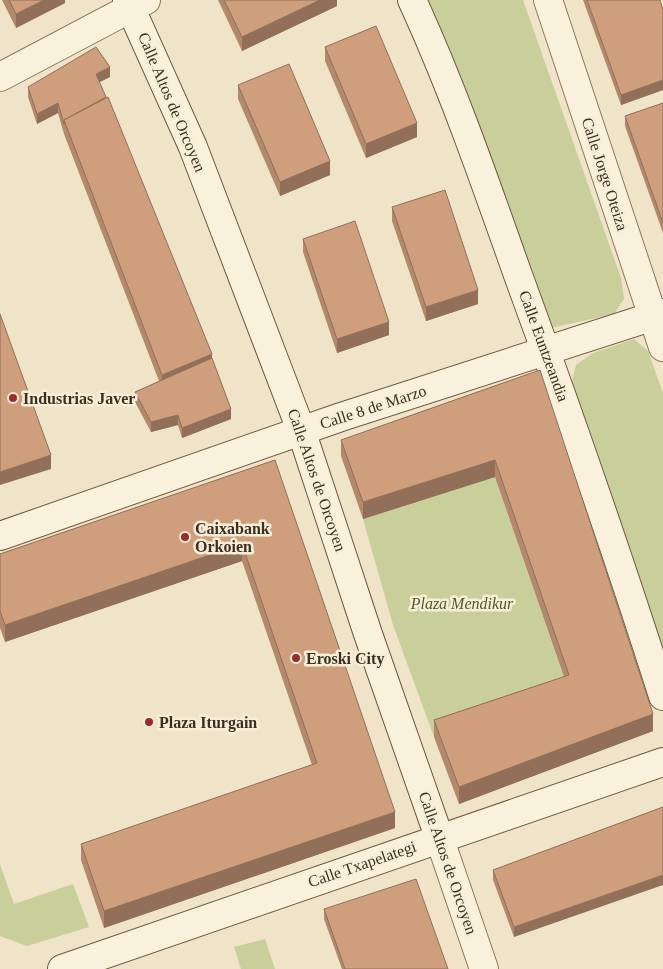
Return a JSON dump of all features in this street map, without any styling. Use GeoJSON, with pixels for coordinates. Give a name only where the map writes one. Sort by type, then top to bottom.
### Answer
{"type":"FeatureCollection","features":[{"type":"Feature","properties":{"kind":"street","name":"Calle Euntzeandia"},"geometry":{"type":"LineString","coordinates":[[412,0],[460,113],[614,547],[663,696]]}},
{"type":"Feature","properties":{"kind":"street","name":"Calle Jorge Oteiza"},"geometry":{"type":"LineString","coordinates":[[548,0],[657,315],[663,348]]}},
{"type":"Feature","properties":{"kind":"street"},"geometry":{"type":"LineString","coordinates":[[0,77],[135,3]]}},
{"type":"Feature","properties":{"kind":"street","name":"Calle Altos de Orcoyen"},"geometry":{"type":"LineString","coordinates":[[135,3],[193,147],[301,430],[371,643],[484,969]]}},
{"type":"Feature","properties":{"kind":"street","name":"Calle 8 de Marzo"},"geometry":{"type":"LineString","coordinates":[[0,536],[301,430],[657,315]]}},
{"type":"Feature","properties":{"kind":"street","name":"Calle Txapelategi"},"geometry":{"type":"LineString","coordinates":[[62,969],[100,963],[439,837],[663,762]]}},
{"type":"Feature","properties":{"kind":"green space"},"geometry":{"type":"Polygon","coordinates":[[[425,0],[523,0],[621,278],[624,299],[614,314],[551,328],[471,102],[425,0]]]}},
{"type":"Feature","properties":{"kind":"green space"},"geometry":{"type":"Polygon","coordinates":[[[634,339],[648,351],[663,393],[663,662],[571,385],[576,365],[593,353],[634,339]]]}},
{"type":"Feature","properties":{"kind":"green space","name":"Plaza Mendikur"},"geometry":{"type":"Polygon","coordinates":[[[495,477],[569,692],[434,737],[393,625],[363,519],[495,477]]]}},
{"type":"Feature","properties":{"kind":"green space"},"geometry":{"type":"Polygon","coordinates":[[[0,864],[14,904],[73,884],[89,927],[27,946],[0,936],[0,864]]]}},
{"type":"Feature","properties":{"kind":"green space"},"geometry":{"type":"Polygon","coordinates":[[[265,939],[275,969],[241,969],[234,947],[265,939]]]}},
{"type":"Feature","properties":{"kind":"building"},"geometry":{"type":"Polygon","coordinates":[[[9,0],[44,0],[16,14],[9,0]]]}},
{"type":"Feature","properties":{"kind":"building"},"geometry":{"type":"Polygon","coordinates":[[[224,0],[320,0],[242,37],[224,0]]]}},
{"type":"Feature","properties":{"kind":"building"},"geometry":{"type":"Polygon","coordinates":[[[587,0],[660,0],[663,10],[663,80],[621,95],[587,0]]]}},
{"type":"Feature","properties":{"kind":"building"},"geometry":{"type":"Polygon","coordinates":[[[376,26],[417,123],[366,144],[325,47],[376,26]]]}},
{"type":"Feature","properties":{"kind":"building"},"geometry":{"type":"Polygon","coordinates":[[[96,47],[110,67],[96,74],[106,97],[64,120],[64,124],[58,103],[37,114],[28,87],[96,47]]]}},
{"type":"Feature","properties":{"kind":"building"},"geometry":{"type":"Polygon","coordinates":[[[289,64],[330,161],[280,182],[238,85],[289,64]]]}},
{"type":"Feature","properties":{"kind":"building"},"geometry":{"type":"Polygon","coordinates":[[[108,97],[212,354],[162,375],[64,120],[108,97]]]}},
{"type":"Feature","properties":{"kind":"building"},"geometry":{"type":"Polygon","coordinates":[[[663,103],[663,223],[625,116],[663,103]]]}},
{"type":"Feature","properties":{"kind":"building"},"geometry":{"type":"Polygon","coordinates":[[[445,190],[478,290],[426,307],[392,207],[445,190]]]}},
{"type":"Feature","properties":{"kind":"building"},"geometry":{"type":"Polygon","coordinates":[[[355,221],[389,322],[337,339],[303,239],[355,221]]]}},
{"type":"Feature","properties":{"kind":"building","name":"Industrias Javer"},"geometry":{"type":"Polygon","coordinates":[[[0,314],[51,455],[0,472],[0,314]]]}},
{"type":"Feature","properties":{"kind":"building"},"geometry":{"type":"Polygon","coordinates":[[[212,358],[231,409],[182,428],[178,415],[151,422],[135,392],[212,358]]]}},
{"type":"Feature","properties":{"kind":"building"},"geometry":{"type":"Polygon","coordinates":[[[540,370],[653,714],[459,787],[434,720],[569,675],[495,460],[363,502],[341,440],[540,370]]]}},
{"type":"Feature","properties":{"kind":"building"},"geometry":{"type":"Polygon","coordinates":[[[275,460],[395,812],[104,911],[81,844],[317,763],[242,544],[5,625],[0,611],[0,554],[275,460]]]}},
{"type":"Feature","properties":{"kind":"building"},"geometry":{"type":"Polygon","coordinates":[[[663,807],[663,875],[514,927],[493,870],[663,807]]]}},
{"type":"Feature","properties":{"kind":"building"},"geometry":{"type":"Polygon","coordinates":[[[416,879],[448,969],[345,969],[324,909],[416,879]]]}},
{"type":"Feature","properties":{"kind":"place","name":"Industrias Javer"},"geometry":{"type":"Point","coordinates":[13,398]}},
{"type":"Feature","properties":{"kind":"place","name":"Caixabank Orkoien"},"geometry":{"type":"Point","coordinates":[185,537]}},
{"type":"Feature","properties":{"kind":"place","name":"Eroski City"},"geometry":{"type":"Point","coordinates":[296,658]}},
{"type":"Feature","properties":{"kind":"place","name":"Plaza Iturgain"},"geometry":{"type":"Point","coordinates":[149,722]}}]}
